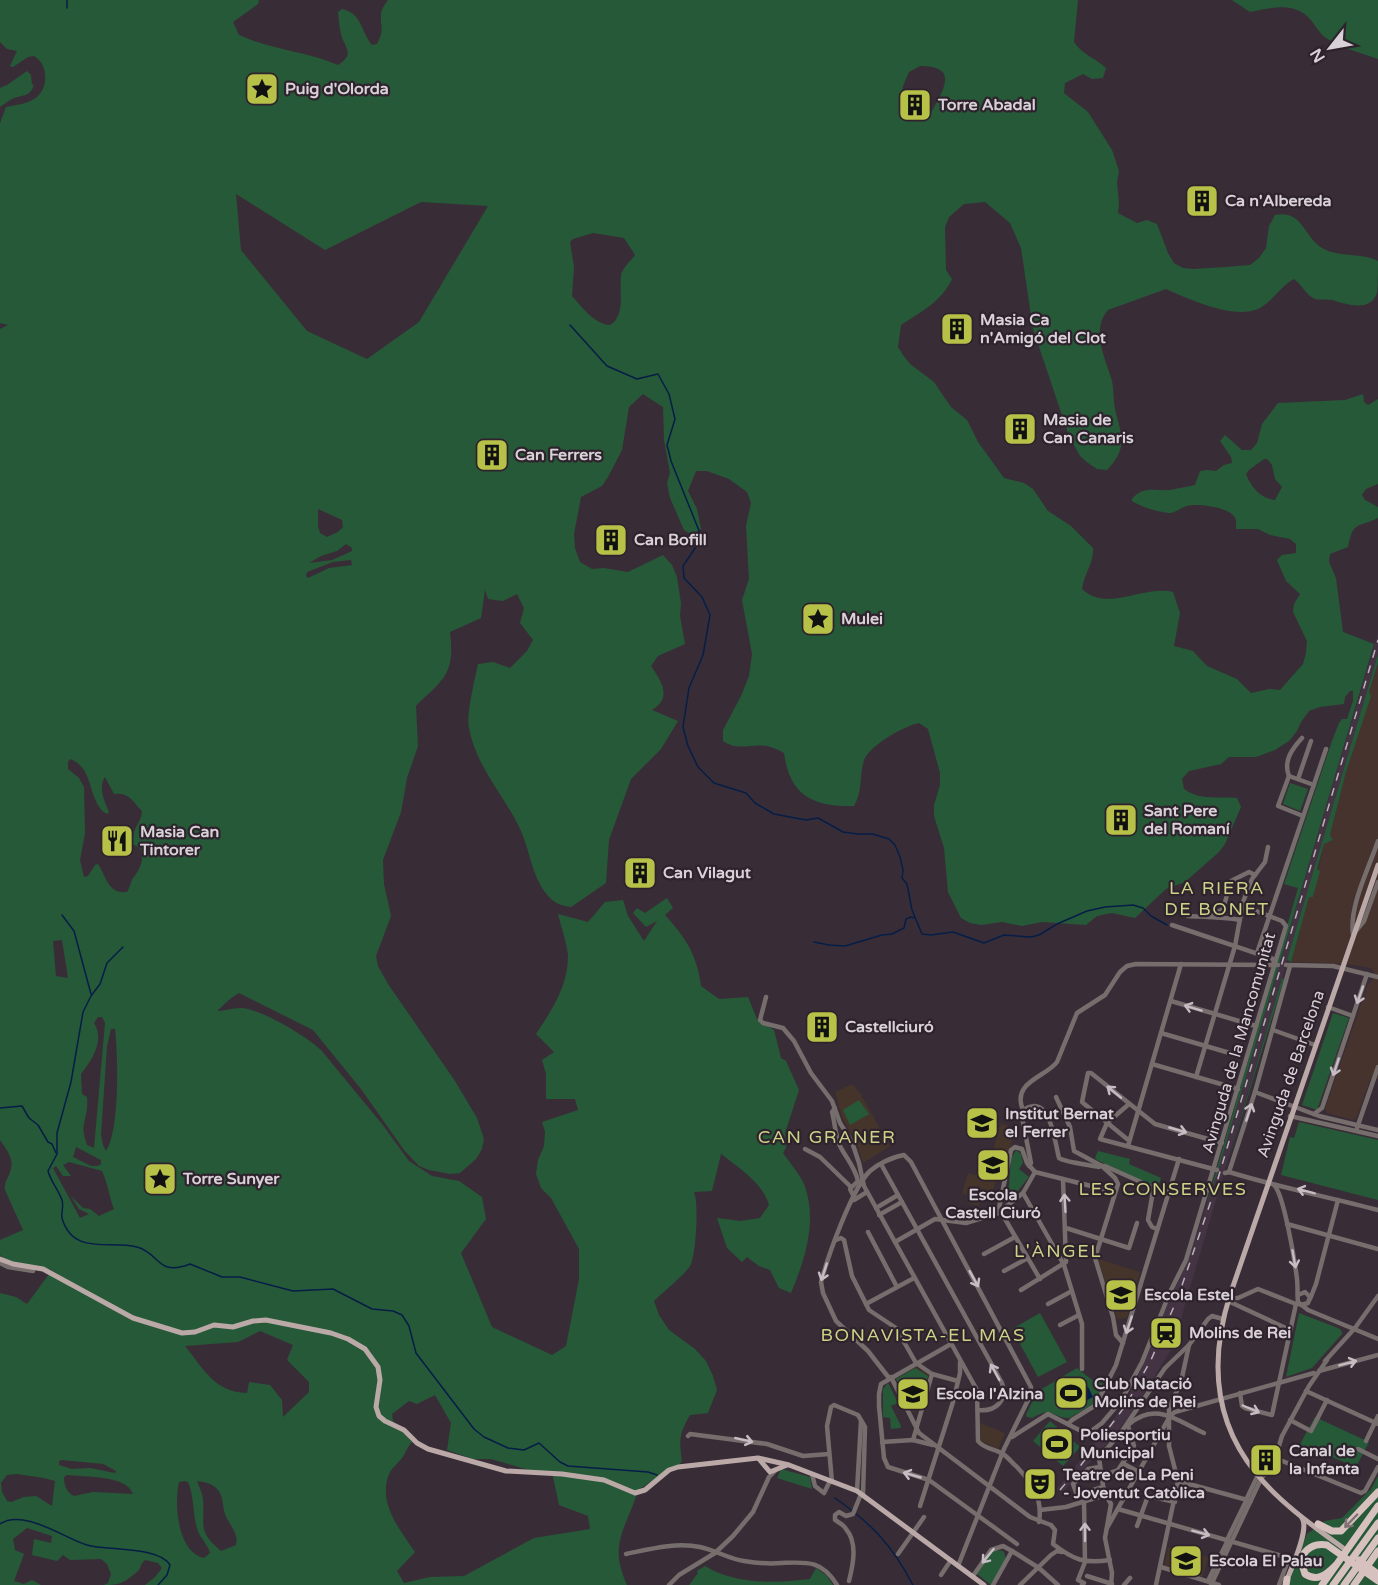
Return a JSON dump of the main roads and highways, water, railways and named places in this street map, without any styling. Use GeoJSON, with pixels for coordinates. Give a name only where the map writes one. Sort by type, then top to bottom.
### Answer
{"type":"FeatureCollection","features":[{"type":"Feature","properties":{"kind":"highway"},"geometry":{"type":"LineString","coordinates":[[1316,1526],[1332,1532],[1341,1531],[1378,1492]]}},
{"type":"Feature","properties":{"kind":"highway"},"geometry":{"type":"LineString","coordinates":[[1322,1585],[1378,1506]]}},
{"type":"Feature","properties":{"kind":"highway"},"geometry":{"type":"LineString","coordinates":[[1333,1585],[1378,1522]]}},
{"type":"Feature","properties":{"kind":"highway"},"geometry":{"type":"LineString","coordinates":[[1344,1585],[1378,1538]]}},
{"type":"Feature","properties":{"kind":"highway"},"geometry":{"type":"LineString","coordinates":[[1335,1566],[1324,1576],[1313,1578],[1305,1574],[1301,1561],[1304,1553],[1315,1545],[1342,1548],[1373,1569],[1378,1581]]}},
{"type":"Feature","properties":{"kind":"highway"},"geometry":{"type":"LineString","coordinates":[[1354,1585],[1378,1551]]}},
{"type":"Feature","properties":{"kind":"main road","name":"Avinguda de Barcelona"},"geometry":{"type":"LineString","coordinates":[[1286,1502],[1259,1478],[1238,1446],[1221,1398],[1217,1359],[1228,1300],[1271,1184],[1290,1116],[1353,934],[1364,914],[1378,865]]}},
{"type":"Feature","properties":{"kind":"main road"},"geometry":{"type":"LineString","coordinates":[[0,1261],[44,1269],[133,1318],[182,1333],[195,1332],[214,1325],[233,1327],[266,1320],[331,1333],[348,1339],[365,1349],[377,1365],[380,1377],[376,1407],[379,1416],[404,1430],[417,1443],[428,1449],[506,1472],[562,1474],[604,1480],[634,1492],[645,1490],[669,1470],[758,1458],[789,1465],[860,1493],[984,1585]]}},
{"type":"Feature","properties":{"kind":"main road"},"geometry":{"type":"LineString","coordinates":[[758,1458],[767,1469],[775,1471],[789,1465]]}},
{"type":"Feature","properties":{"kind":"main road"},"geometry":{"type":"LineString","coordinates":[[767,1469],[767,1464],[773,1462]]}},
{"type":"Feature","properties":{"kind":"main road"},"geometry":{"type":"LineString","coordinates":[[773,1462],[777,1466],[775,1471]]}},
{"type":"Feature","properties":{"kind":"main road"},"geometry":{"type":"LineString","coordinates":[[1286,1502],[1305,1522],[1301,1539],[1291,1560],[1286,1583]]}},
{"type":"Feature","properties":{"kind":"main road"},"geometry":{"type":"LineString","coordinates":[[1286,1502],[1342,1548]]}},
{"type":"Feature","properties":{"kind":"main road"},"geometry":{"type":"LineString","coordinates":[[1296,1512],[1337,1540],[1342,1548]]}},
{"type":"Feature","properties":{"kind":"main road"},"geometry":{"type":"LineString","coordinates":[[1301,1539],[1308,1530],[1316,1526]]}},
{"type":"Feature","properties":{"kind":"water"},"geometry":{"type":"Polygon","coordinates":[[[1088,1387],[1093,1397],[1070,1409],[1065,1400],[1088,1387]]]}},
{"type":"Feature","properties":{"kind":"waterway"},"geometry":{"type":"LineString","coordinates":[[67,0],[67,8]]}},
{"type":"Feature","properties":{"kind":"waterway"},"geometry":{"type":"LineString","coordinates":[[570,325],[607,366],[637,379],[658,374],[669,394],[675,419],[667,445],[671,461],[702,538],[683,566],[684,578],[702,597],[710,615],[703,655],[689,688],[683,727],[688,746],[698,767],[714,783],[746,793],[755,803],[774,814],[806,820],[818,818],[843,832],[873,834],[889,839],[895,845],[900,857],[902,878],[907,884],[912,910],[922,934],[953,932],[984,943],[1004,935],[1031,937],[1087,911],[1133,905],[1143,908],[1151,916],[1167,925]]}},
{"type":"Feature","properties":{"kind":"waterway"},"geometry":{"type":"LineString","coordinates":[[62,915],[74,931],[91,994]]}},
{"type":"Feature","properties":{"kind":"waterway"},"geometry":{"type":"LineString","coordinates":[[814,942],[845,946],[892,934],[904,928],[906,919],[914,918]]}},
{"type":"Feature","properties":{"kind":"waterway"},"geometry":{"type":"LineString","coordinates":[[57,1153],[57,1133],[71,1082],[83,1012],[100,984],[107,963],[123,947]]}},
{"type":"Feature","properties":{"kind":"waterway"},"geometry":{"type":"LineString","coordinates":[[0,1108],[22,1106],[29,1118],[38,1125],[48,1142],[52,1144],[56,1153]]}},
{"type":"Feature","properties":{"kind":"waterway"},"geometry":{"type":"LineString","coordinates":[[57,1154],[48,1171],[62,1200],[62,1218],[67,1230],[74,1238],[93,1244],[137,1247],[171,1268],[190,1264],[222,1277],[240,1277],[293,1291],[333,1289],[372,1309],[393,1311],[402,1315],[409,1326],[416,1353],[474,1429],[484,1437],[508,1448],[524,1450],[539,1443],[560,1462],[568,1466],[648,1472],[657,1475]]}},
{"type":"Feature","properties":{"kind":"waterway"},"geometry":{"type":"LineString","coordinates":[[835,1498],[880,1536],[897,1558],[913,1585]]}},
{"type":"Feature","properties":{"kind":"waterway"},"geometry":{"type":"LineString","coordinates":[[0,1524],[9,1520],[32,1522],[87,1545],[155,1555],[170,1565],[167,1575],[158,1585]]}},
{"type":"Feature","properties":{"kind":"railway"},"geometry":{"type":"LineString","coordinates":[[1060,1490],[1126,1405],[1151,1360],[1178,1297],[1214,1192],[1378,640]]}},
{"type":"Feature","properties":{"kind":"place","name":"Puig d'Olorda"},"geometry":{"type":"Point","coordinates":[262,89]}},
{"type":"Feature","properties":{"kind":"place","name":"Torre Abadal"},"geometry":{"type":"Point","coordinates":[915,105]}},
{"type":"Feature","properties":{"kind":"place","name":"Ca n'Albereda"},"geometry":{"type":"Point","coordinates":[1202,201]}},
{"type":"Feature","properties":{"kind":"place","name":"Masia Ca n'Amigó del Clot"},"geometry":{"type":"Point","coordinates":[957,329]}},
{"type":"Feature","properties":{"kind":"place","name":"Masia de Can Canaris"},"geometry":{"type":"Point","coordinates":[1020,429]}},
{"type":"Feature","properties":{"kind":"place","name":"Can Ferrers"},"geometry":{"type":"Point","coordinates":[492,455]}},
{"type":"Feature","properties":{"kind":"place","name":"Can Bofill"},"geometry":{"type":"Point","coordinates":[611,540]}},
{"type":"Feature","properties":{"kind":"place","name":"Mulei"},"geometry":{"type":"Point","coordinates":[818,619]}},
{"type":"Feature","properties":{"kind":"place","name":"Sant Pere del Romaní"},"geometry":{"type":"Point","coordinates":[1121,820]}},
{"type":"Feature","properties":{"kind":"place","name":"Masia Can Tintorer"},"geometry":{"type":"Point","coordinates":[117,841]}},
{"type":"Feature","properties":{"kind":"place","name":"Can Vilagut"},"geometry":{"type":"Point","coordinates":[640,873]}},
{"type":"Feature","properties":{"kind":"place","name":"Castellciuró"},"geometry":{"type":"Point","coordinates":[822,1027]}},
{"type":"Feature","properties":{"kind":"place","name":"Institut Bernat el Ferrer"},"geometry":{"type":"Point","coordinates":[982,1123]}},
{"type":"Feature","properties":{"kind":"place","name":"Escola Castell Ciuró"},"geometry":{"type":"Point","coordinates":[993,1165]}},
{"type":"Feature","properties":{"kind":"place","name":"Torre Sunyer"},"geometry":{"type":"Point","coordinates":[160,1179]}},
{"type":"Feature","properties":{"kind":"place","name":"Escola Estel"},"geometry":{"type":"Point","coordinates":[1121,1295]}},
{"type":"Feature","properties":{"kind":"place","name":"Molins de Rei"},"geometry":{"type":"Point","coordinates":[1166,1333]}},
{"type":"Feature","properties":{"kind":"place","name":"Club Natació Molins de Rei"},"geometry":{"type":"Point","coordinates":[1071,1393]}},
{"type":"Feature","properties":{"kind":"place","name":"Escola l'Alzina"},"geometry":{"type":"Point","coordinates":[913,1394]}},
{"type":"Feature","properties":{"kind":"place","name":"Poliesportiu Municipal"},"geometry":{"type":"Point","coordinates":[1057,1444]}},
{"type":"Feature","properties":{"kind":"place","name":"Canal de la Infanta"},"geometry":{"type":"Point","coordinates":[1266,1460]}},
{"type":"Feature","properties":{"kind":"place","name":"Teatre de La Peni - Joventut Catòlica"},"geometry":{"type":"Point","coordinates":[1040,1484]}},
{"type":"Feature","properties":{"kind":"place","name":"Escola El Palau"},"geometry":{"type":"Point","coordinates":[1186,1561]}},
{"type":"Feature","properties":{"kind":"district","name":"LA RIERA DE BONET"},"geometry":{"type":"Point","coordinates":[1217,898]}},
{"type":"Feature","properties":{"kind":"district","name":"CAN GRANER"},"geometry":{"type":"Point","coordinates":[827,1137]}},
{"type":"Feature","properties":{"kind":"district","name":"LES CONSERVES"},"geometry":{"type":"Point","coordinates":[1163,1189]}},
{"type":"Feature","properties":{"kind":"district","name":"L'ÀNGEL"},"geometry":{"type":"Point","coordinates":[1058,1251]}},
{"type":"Feature","properties":{"kind":"district","name":"BONAVISTA-EL MAS"},"geometry":{"type":"Point","coordinates":[923,1335]}}]}
